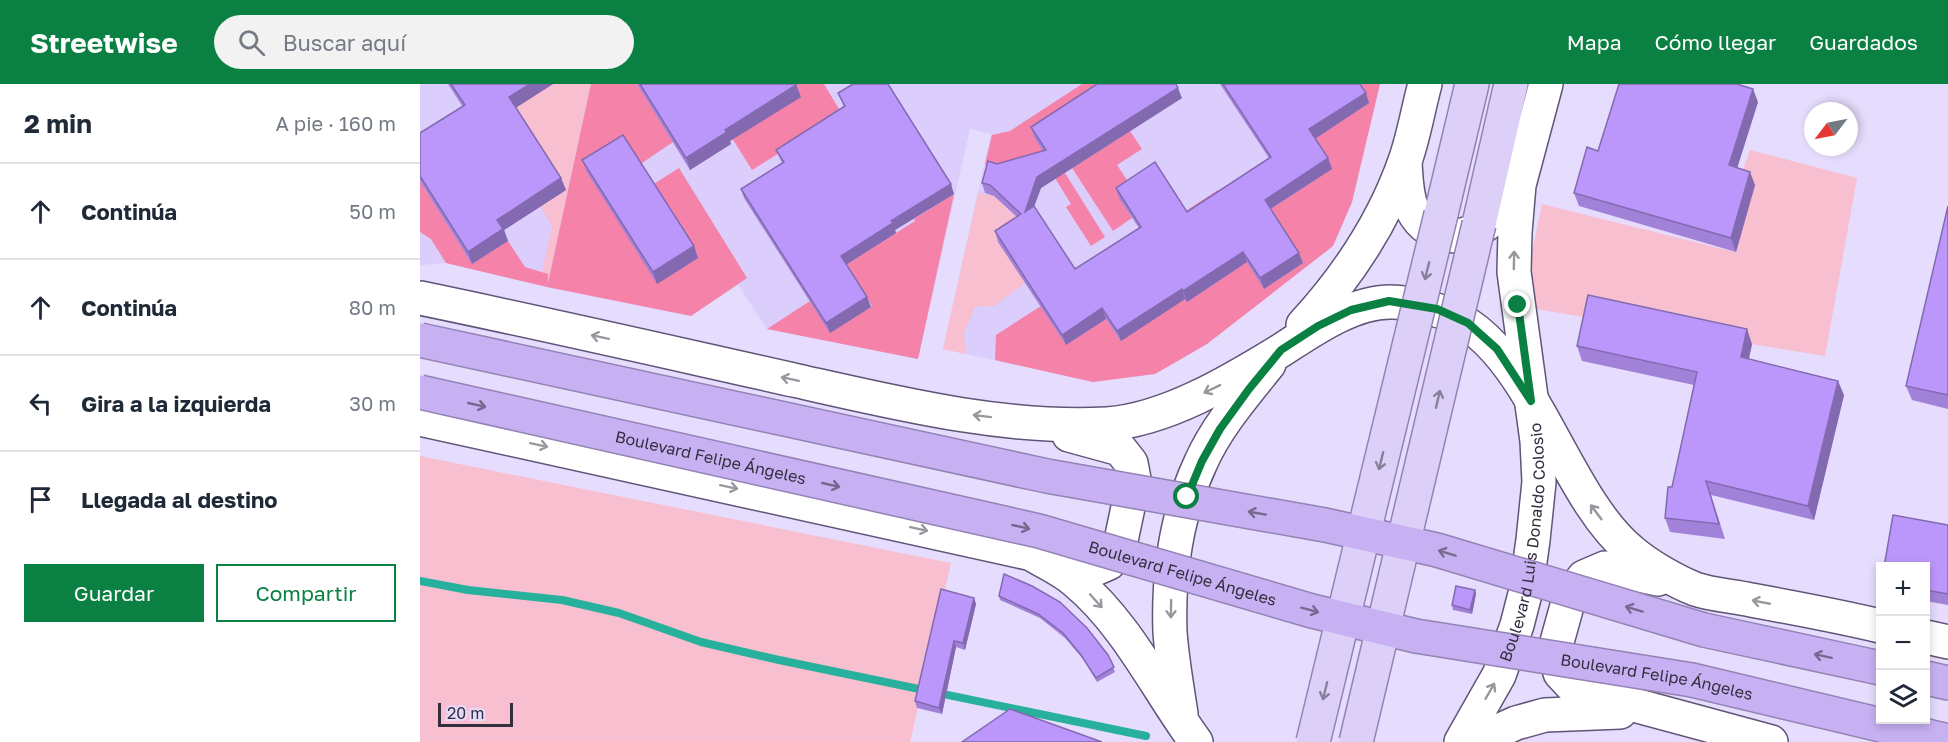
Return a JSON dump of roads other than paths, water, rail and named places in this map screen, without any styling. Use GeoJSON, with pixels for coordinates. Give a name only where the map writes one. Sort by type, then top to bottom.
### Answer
{"type":"FeatureCollection","features":[{"type":"Feature","properties":{"kind":"highway"},"geometry":{"type":"LineString","coordinates":[[420,340],[1047,476],[1325,525],[1426,548],[1704,630],[1876,668]]}},
{"type":"Feature","properties":{"kind":"highway","name":"Boulevard Felipe Ángeles"},"geometry":{"type":"LineString","coordinates":[[420,392],[1039,531],[1312,611],[1416,636],[1692,680],[1948,741]]}},
{"type":"Feature","properties":{"kind":"highway"},"geometry":{"type":"LineString","coordinates":[[1930,679],[1948,683]]}},
{"type":"Feature","properties":{"kind":"main road"},"geometry":{"type":"LineString","coordinates":[[1189,735],[1170,633],[1171,580],[1177,530],[1187,497],[1202,461],[1220,429],[1281,350],[1333,293],[1372,237],[1405,160],[1425,84]]}},
{"type":"Feature","properties":{"kind":"main road"},"geometry":{"type":"LineString","coordinates":[[1313,742],[1472,84]]}},
{"type":"Feature","properties":{"kind":"main road"},"geometry":{"type":"LineString","coordinates":[[1356,742],[1511,84]]}},
{"type":"Feature","properties":{"kind":"main road","name":"Boulevard Luis Donaldo Colosio"},"geometry":{"type":"LineString","coordinates":[[1461,742],[1499,675],[1517,625],[1526,590],[1539,482],[1537,441],[1514,272],[1515,232],[1519,185],[1546,84]]}},
{"type":"Feature","properties":{"kind":"main road"},"geometry":{"type":"LineString","coordinates":[[1405,160],[1407,192],[1412,208],[1420,222],[1433,233],[1454,237],[1492,220],[1519,185]]}},
{"type":"Feature","properties":{"kind":"main road"},"geometry":{"type":"LineString","coordinates":[[420,298],[921,408],[1025,422],[1073,425],[1113,423],[1151,415],[1241,374],[1318,326],[1351,310],[1389,301],[1437,309],[1468,323],[1497,349],[1531,401],[1588,500],[1616,537],[1632,553],[1696,589]]}},
{"type":"Feature","properties":{"kind":"main road"},"geometry":{"type":"LineString","coordinates":[[420,419],[1032,554],[1070,567],[1093,570],[1109,563],[1119,549],[1134,480],[1131,464],[1120,448],[1025,422]]}},
{"type":"Feature","properties":{"kind":"main road"},"geometry":{"type":"LineString","coordinates":[[1032,554],[1074,580],[1096,601],[1131,644],[1189,735]]}},
{"type":"Feature","properties":{"kind":"main road"},"geometry":{"type":"LineString","coordinates":[[1771,742],[1575,689],[1560,672],[1555,649],[1570,595],[1584,577],[1605,568],[1627,571],[1696,589],[1876,625]]}},
{"type":"Feature","properties":{"kind":"main road"},"geometry":{"type":"LineString","coordinates":[[1930,638],[1948,642]]}},
{"type":"Feature","properties":{"kind":"main road"},"geometry":{"type":"LineString","coordinates":[[1474,742],[1516,723],[1545,715],[1654,712]]}},
{"type":"Feature","properties":{"kind":"waterway"},"geometry":{"type":"LineString","coordinates":[[420,581],[468,590],[562,600],[619,613],[701,642],[1146,736]]}}]}
